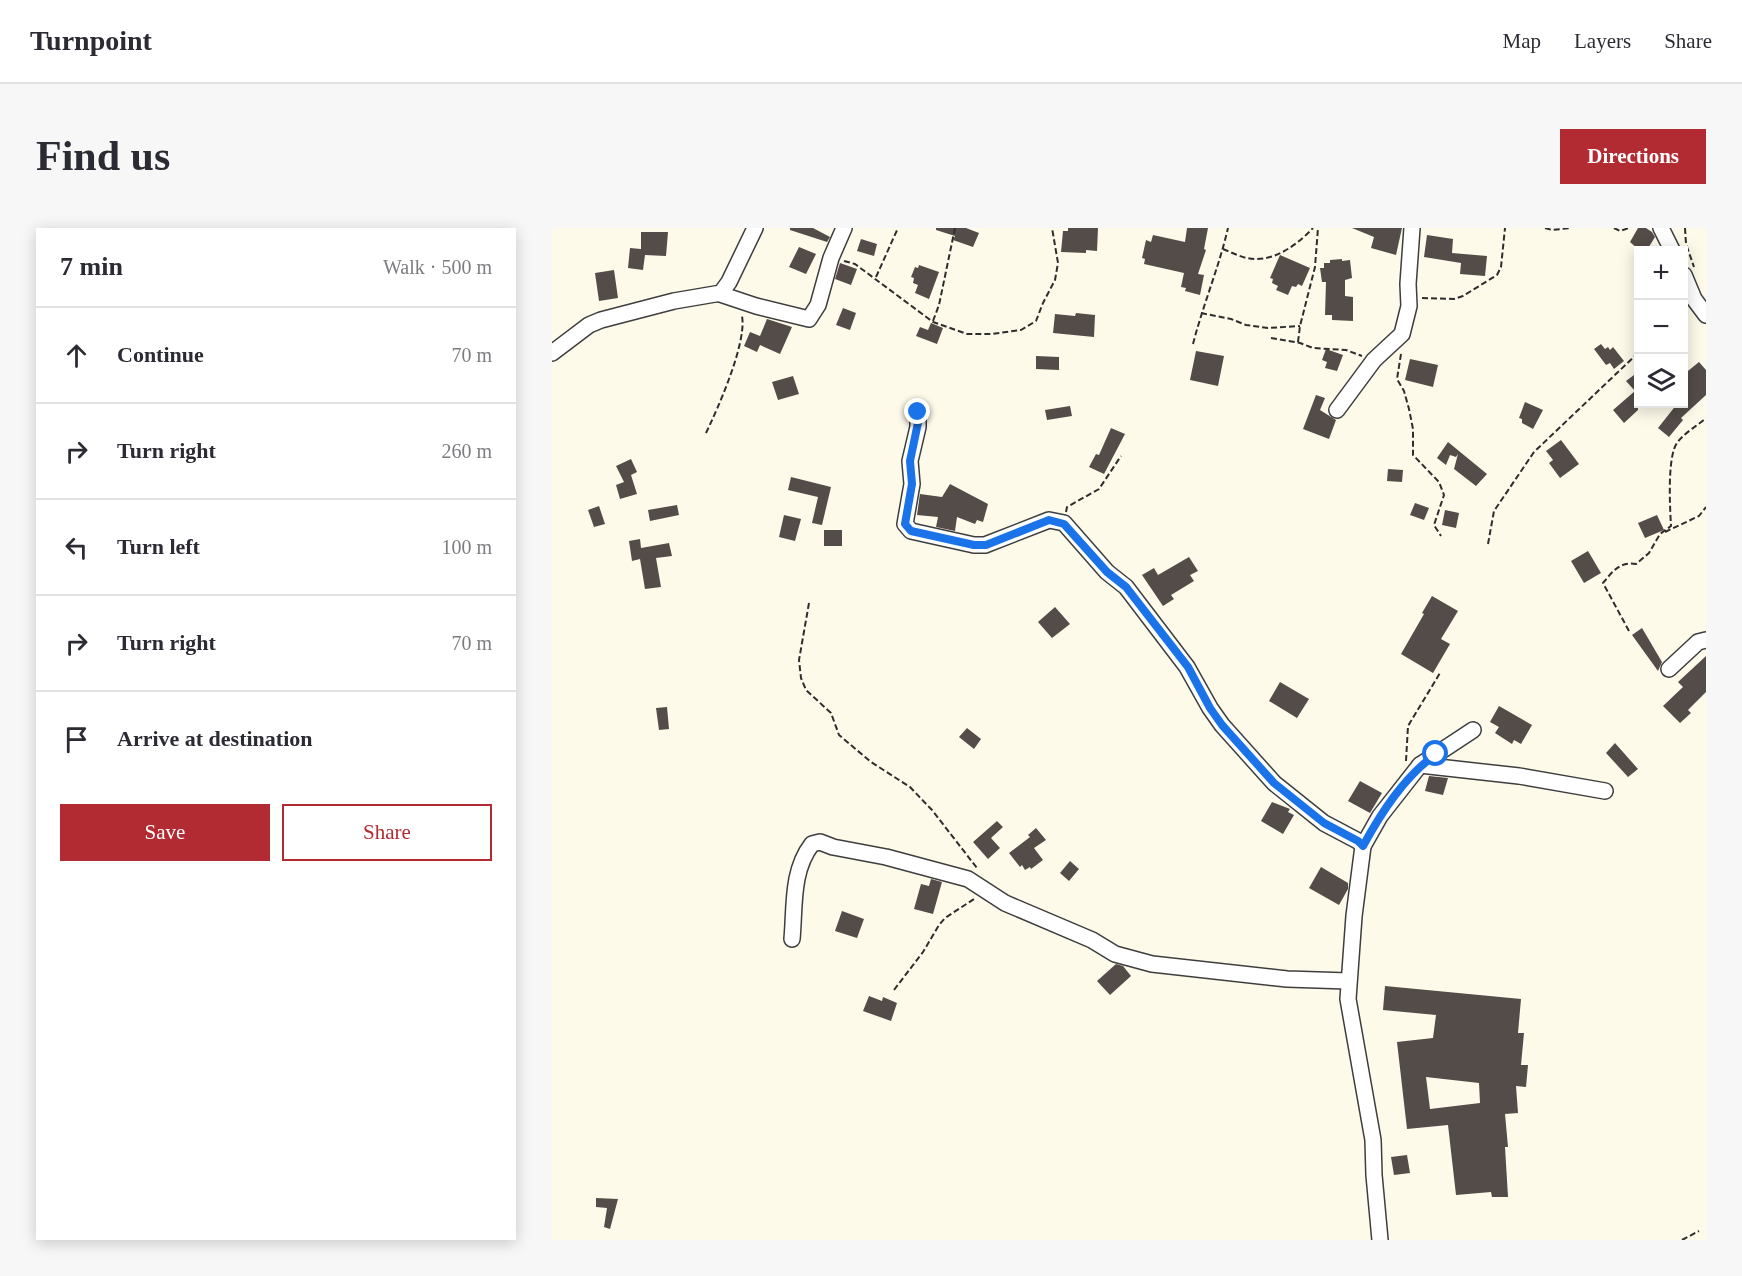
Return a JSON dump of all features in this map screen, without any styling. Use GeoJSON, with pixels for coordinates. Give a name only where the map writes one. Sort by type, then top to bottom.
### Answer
{"type":"FeatureCollection","features":[{"type":"Feature","properties":{"kind":"street"},"geometry":{"type":"LineString","coordinates":[[720,294],[729,282],[755,228]]}},
{"type":"Feature","properties":{"kind":"street"},"geometry":{"type":"LineString","coordinates":[[552,353],[589,325],[601,320],[674,301],[720,294],[809,319],[818,305],[831,258],[844,228]]}},
{"type":"Feature","properties":{"kind":"street"},"geometry":{"type":"LineString","coordinates":[[1337,410],[1374,360],[1402,334],[1409,306],[1412,228]]}},
{"type":"Feature","properties":{"kind":"street"},"geometry":{"type":"LineString","coordinates":[[1661,228],[1670,246]]}},
{"type":"Feature","properties":{"kind":"street"},"geometry":{"type":"LineString","coordinates":[[1690,275],[1694,299],[1706,315]]}},
{"type":"Feature","properties":{"kind":"street"},"geometry":{"type":"LineString","coordinates":[[918,412],[919,418],[910,461],[912,484],[905,524],[911,531],[974,545],[986,545],[1049,520],[1064,524],[1107,572],[1126,587],[1188,667],[1222,725],[1274,783],[1324,823],[1363,846]]}},
{"type":"Feature","properties":{"kind":"street"},"geometry":{"type":"LineString","coordinates":[[1669,669],[1698,642],[1706,640]]}},
{"type":"Feature","properties":{"kind":"street"},"geometry":{"type":"LineString","coordinates":[[1380,1240],[1373,1140],[1348,999],[1363,846],[1380,816],[1420,765],[1473,730]]}},
{"type":"Feature","properties":{"kind":"street"},"geometry":{"type":"LineString","coordinates":[[1420,765],[1518,776],[1605,791]]}},
{"type":"Feature","properties":{"kind":"street"},"geometry":{"type":"LineString","coordinates":[[792,939],[797,875],[805,853],[812,844],[820,842],[968,879],[1005,903],[1092,940],[1115,954],[1152,964],[1287,979],[1348,981]]}},
{"type":"Feature","properties":{"kind":"path"},"geometry":{"type":"LineString","coordinates":[[876,278],[898,228]]}},
{"type":"Feature","properties":{"kind":"path"},"geometry":{"type":"LineString","coordinates":[[933,322],[939,305],[955,228]]}},
{"type":"Feature","properties":{"kind":"path"},"geometry":{"type":"LineString","coordinates":[[831,258],[855,264],[933,322],[967,334],[992,334],[1021,330],[1036,321],[1056,280],[1058,263],[1052,228]]}},
{"type":"Feature","properties":{"kind":"path"},"geometry":{"type":"LineString","coordinates":[[1193,344],[1228,228]]}},
{"type":"Feature","properties":{"kind":"path"},"geometry":{"type":"LineString","coordinates":[[1223,249],[1254,259],[1273,256],[1302,240],[1313,228]]}},
{"type":"Feature","properties":{"kind":"path"},"geometry":{"type":"LineString","coordinates":[[1299,342],[1300,326],[1315,267],[1318,228]]}},
{"type":"Feature","properties":{"kind":"path"},"geometry":{"type":"LineString","coordinates":[[1408,297],[1454,299],[1497,275],[1501,267],[1505,228]]}},
{"type":"Feature","properties":{"kind":"path"},"geometry":{"type":"LineString","coordinates":[[1545,228],[1571,228]]}},
{"type":"Feature","properties":{"kind":"path"},"geometry":{"type":"LineString","coordinates":[[1614,228],[1620,231],[1629,228]]}},
{"type":"Feature","properties":{"kind":"path"},"geometry":{"type":"LineString","coordinates":[[1685,228],[1690,275]]}},
{"type":"Feature","properties":{"kind":"path"},"geometry":{"type":"LineString","coordinates":[[706,433],[718,408],[741,344],[743,324],[741,301]]}},
{"type":"Feature","properties":{"kind":"path"},"geometry":{"type":"LineString","coordinates":[[1201,313],[1231,319],[1246,325],[1268,328],[1300,326]]}},
{"type":"Feature","properties":{"kind":"path"},"geometry":{"type":"LineString","coordinates":[[1402,334],[1397,379],[1404,391],[1409,409],[1413,429],[1413,455],[1439,482],[1444,495],[1434,525],[1440,536]]}},
{"type":"Feature","properties":{"kind":"path"},"geometry":{"type":"LineString","coordinates":[[1271,338],[1299,342],[1313,348],[1346,350],[1374,360]]}},
{"type":"Feature","properties":{"kind":"path"},"geometry":{"type":"LineString","coordinates":[[1488,544],[1494,511],[1534,452],[1637,354]]}},
{"type":"Feature","properties":{"kind":"path"},"geometry":{"type":"LineString","coordinates":[[1629,632],[1603,583],[1619,566],[1627,562],[1636,564],[1648,554],[1660,534],[1671,526],[1669,498],[1672,456],[1676,444],[1706,418]]}},
{"type":"Feature","properties":{"kind":"path"},"geometry":{"type":"LineString","coordinates":[[1064,524],[1066,507],[1099,489],[1121,456]]}},
{"type":"Feature","properties":{"kind":"path"},"geometry":{"type":"LineString","coordinates":[[1660,534],[1699,516],[1706,507]]}},
{"type":"Feature","properties":{"kind":"path"},"geometry":{"type":"LineString","coordinates":[[809,603],[799,660],[801,678],[806,690],[831,713],[839,735],[871,762],[910,787],[932,810],[980,871]]}},
{"type":"Feature","properties":{"kind":"path"},"geometry":{"type":"LineString","coordinates":[[1400,790],[1407,760],[1408,726],[1440,673]]}},
{"type":"Feature","properties":{"kind":"path"},"geometry":{"type":"LineString","coordinates":[[894,990],[945,918],[987,891]]}},
{"type":"Feature","properties":{"kind":"path"},"geometry":{"type":"LineString","coordinates":[[1682,1240],[1699,1231]]}},
{"type":"Feature","properties":{"kind":"building"},"geometry":{"type":"Polygon","coordinates":[[[790,228],[813,228],[830,237],[827,242],[790,230],[790,228]]]}},
{"type":"Feature","properties":{"kind":"building"},"geometry":{"type":"Polygon","coordinates":[[[936,228],[966,228],[979,233],[973,247],[953,240],[955,236],[936,230],[936,228]]]}},
{"type":"Feature","properties":{"kind":"building"},"geometry":{"type":"Polygon","coordinates":[[[1068,228],[1098,228],[1097,251],[1061,252],[1063,231],[1068,231],[1068,228]]]}},
{"type":"Feature","properties":{"kind":"building"},"geometry":{"type":"Polygon","coordinates":[[[1187,228],[1208,228],[1204,249],[1206,250],[1198,274],[1204,275],[1200,295],[1185,291],[1186,288],[1181,287],[1184,273],[1144,264],[1145,259],[1142,258],[1146,240],[1151,242],[1153,235],[1185,242],[1187,228]]]}},
{"type":"Feature","properties":{"kind":"building"},"geometry":{"type":"Polygon","coordinates":[[[1352,228],[1402,228],[1396,255],[1371,248],[1374,237],[1352,228]]]}},
{"type":"Feature","properties":{"kind":"building"},"geometry":{"type":"Polygon","coordinates":[[[1638,228],[1646,228],[1655,237],[1649,246],[1634,246],[1630,242],[1638,228]]]}},
{"type":"Feature","properties":{"kind":"building"},"geometry":{"type":"Polygon","coordinates":[[[641,232],[668,232],[666,256],[645,255],[643,270],[628,268],[630,248],[641,249],[641,232]]]}},
{"type":"Feature","properties":{"kind":"building"},"geometry":{"type":"Polygon","coordinates":[[[1427,235],[1453,239],[1452,253],[1487,256],[1485,276],[1460,274],[1461,263],[1424,257],[1427,235]]]}},
{"type":"Feature","properties":{"kind":"building"},"geometry":{"type":"Polygon","coordinates":[[[861,239],[877,244],[874,256],[857,251],[861,239]]]}},
{"type":"Feature","properties":{"kind":"building"},"geometry":{"type":"Polygon","coordinates":[[[799,247],[816,254],[806,274],[789,267],[799,247]]]}},
{"type":"Feature","properties":{"kind":"building"},"geometry":{"type":"Polygon","coordinates":[[[1280,255],[1310,268],[1302,286],[1298,284],[1296,287],[1292,286],[1288,295],[1276,290],[1278,286],[1272,283],[1273,279],[1270,278],[1280,255]]]}},
{"type":"Feature","properties":{"kind":"building"},"geometry":{"type":"Polygon","coordinates":[[[1342,259],[1342,261],[1350,260],[1352,278],[1345,280],[1345,296],[1353,297],[1353,321],[1332,320],[1332,315],[1325,315],[1326,282],[1322,282],[1320,268],[1324,268],[1324,263],[1330,263],[1330,260],[1342,259]]]}},
{"type":"Feature","properties":{"kind":"building"},"geometry":{"type":"Polygon","coordinates":[[[840,263],[857,269],[851,285],[835,279],[840,263]]]}},
{"type":"Feature","properties":{"kind":"building"},"geometry":{"type":"Polygon","coordinates":[[[919,265],[939,272],[929,299],[915,293],[918,285],[913,283],[914,278],[911,277],[915,267],[918,268],[919,265]]]}},
{"type":"Feature","properties":{"kind":"building"},"geometry":{"type":"Polygon","coordinates":[[[614,270],[618,298],[599,301],[595,273],[614,270]]]}},
{"type":"Feature","properties":{"kind":"building"},"geometry":{"type":"Polygon","coordinates":[[[843,308],[856,313],[850,330],[836,325],[843,308]]]}},
{"type":"Feature","properties":{"kind":"building"},"geometry":{"type":"Polygon","coordinates":[[[1076,313],[1095,315],[1094,337],[1053,333],[1055,314],[1075,316],[1076,313]]]}},
{"type":"Feature","properties":{"kind":"building"},"geometry":{"type":"Polygon","coordinates":[[[767,319],[792,327],[780,354],[760,345],[757,352],[744,346],[750,332],[760,336],[767,319]]]}},
{"type":"Feature","properties":{"kind":"building"},"geometry":{"type":"Polygon","coordinates":[[[931,323],[943,328],[937,344],[916,336],[920,327],[928,330],[931,323]]]}},
{"type":"Feature","properties":{"kind":"building"},"geometry":{"type":"Polygon","coordinates":[[[1601,344],[1605,349],[1608,347],[1610,350],[1613,347],[1624,361],[1614,369],[1610,363],[1606,365],[1594,349],[1601,344]]]}},
{"type":"Feature","properties":{"kind":"building"},"geometry":{"type":"Polygon","coordinates":[[[1326,349],[1343,355],[1337,371],[1325,368],[1327,362],[1322,360],[1326,349]]]}},
{"type":"Feature","properties":{"kind":"building"},"geometry":{"type":"Polygon","coordinates":[[[1196,351],[1224,356],[1218,386],[1190,380],[1196,351]]]}},
{"type":"Feature","properties":{"kind":"building"},"geometry":{"type":"Polygon","coordinates":[[[1036,356],[1059,357],[1059,370],[1036,369],[1036,356]]]}},
{"type":"Feature","properties":{"kind":"building"},"geometry":{"type":"Polygon","coordinates":[[[1410,359],[1438,365],[1433,387],[1405,380],[1410,359]]]}},
{"type":"Feature","properties":{"kind":"building"},"geometry":{"type":"Polygon","coordinates":[[[1699,362],[1706,370],[1706,395],[1681,418],[1683,420],[1669,437],[1658,428],[1674,408],[1688,408],[1688,371],[1699,362]]]}},
{"type":"Feature","properties":{"kind":"building"},"geometry":{"type":"Polygon","coordinates":[[[1634,375],[1634,390],[1626,381],[1634,375]]]}},
{"type":"Feature","properties":{"kind":"building"},"geometry":{"type":"Polygon","coordinates":[[[793,376],[799,394],[778,400],[772,382],[793,376]]]}},
{"type":"Feature","properties":{"kind":"building"},"geometry":{"type":"Polygon","coordinates":[[[1634,392],[1634,408],[1638,410],[1624,423],[1613,410],[1634,392]]]}},
{"type":"Feature","properties":{"kind":"building"},"geometry":{"type":"Polygon","coordinates":[[[1316,395],[1325,398],[1320,410],[1336,420],[1329,439],[1303,429],[1316,395]]]}},
{"type":"Feature","properties":{"kind":"building"},"geometry":{"type":"Polygon","coordinates":[[[1525,402],[1543,410],[1533,429],[1522,423],[1522,419],[1519,418],[1525,402]]]}},
{"type":"Feature","properties":{"kind":"building"},"geometry":{"type":"Polygon","coordinates":[[[1070,406],[1072,416],[1047,420],[1045,410],[1070,406]]]}},
{"type":"Feature","properties":{"kind":"building"},"geometry":{"type":"Polygon","coordinates":[[[1111,428],[1125,434],[1104,474],[1089,467],[1096,454],[1099,455],[1111,428]]]}},
{"type":"Feature","properties":{"kind":"building"},"geometry":{"type":"Polygon","coordinates":[[[1561,440],[1579,464],[1560,478],[1549,463],[1553,460],[1546,451],[1561,440]]]}},
{"type":"Feature","properties":{"kind":"building"},"geometry":{"type":"Polygon","coordinates":[[[1448,442],[1487,474],[1476,486],[1454,469],[1458,454],[1456,457],[1450,455],[1446,465],[1437,458],[1448,442]]]}},
{"type":"Feature","properties":{"kind":"building"},"geometry":{"type":"Polygon","coordinates":[[[631,459],[637,472],[631,475],[637,494],[620,499],[616,485],[624,482],[616,466],[631,459]]]}},
{"type":"Feature","properties":{"kind":"building"},"geometry":{"type":"Polygon","coordinates":[[[1388,469],[1403,470],[1402,482],[1387,481],[1388,469]]]}},
{"type":"Feature","properties":{"kind":"building"},"geometry":{"type":"Polygon","coordinates":[[[791,477],[831,487],[822,525],[812,523],[818,497],[788,490],[791,477]]]}},
{"type":"Feature","properties":{"kind":"building"},"geometry":{"type":"Polygon","coordinates":[[[950,484],[988,504],[983,522],[977,520],[975,524],[957,517],[955,531],[936,527],[938,517],[917,515],[920,494],[942,497],[950,484]]]}},
{"type":"Feature","properties":{"kind":"building"},"geometry":{"type":"Polygon","coordinates":[[[1415,503],[1429,508],[1424,520],[1410,515],[1415,503]]]}},
{"type":"Feature","properties":{"kind":"building"},"geometry":{"type":"Polygon","coordinates":[[[677,505],[679,515],[650,521],[648,510],[677,505]]]}},
{"type":"Feature","properties":{"kind":"building"},"geometry":{"type":"Polygon","coordinates":[[[599,506],[605,524],[594,527],[588,510],[599,506]]]}},
{"type":"Feature","properties":{"kind":"building"},"geometry":{"type":"Polygon","coordinates":[[[1445,510],[1459,513],[1456,528],[1442,525],[1445,510]]]}},
{"type":"Feature","properties":{"kind":"building"},"geometry":{"type":"Polygon","coordinates":[[[784,515],[801,519],[795,541],[779,537],[784,515]]]}},
{"type":"Feature","properties":{"kind":"building"},"geometry":{"type":"Polygon","coordinates":[[[1657,515],[1664,530],[1645,538],[1638,523],[1657,515]]]}},
{"type":"Feature","properties":{"kind":"building"},"geometry":{"type":"Polygon","coordinates":[[[824,530],[842,530],[842,546],[824,546],[824,530]]]}},
{"type":"Feature","properties":{"kind":"building"},"geometry":{"type":"Polygon","coordinates":[[[640,539],[641,548],[669,543],[672,556],[656,558],[661,587],[645,589],[640,559],[632,561],[629,541],[640,539]]]}},
{"type":"Feature","properties":{"kind":"building"},"geometry":{"type":"Polygon","coordinates":[[[1588,551],[1601,573],[1584,583],[1571,561],[1588,551]]]}},
{"type":"Feature","properties":{"kind":"building"},"geometry":{"type":"Polygon","coordinates":[[[1189,557],[1198,571],[1190,575],[1194,581],[1171,595],[1174,599],[1163,606],[1142,575],[1154,568],[1158,575],[1189,557]]]}},
{"type":"Feature","properties":{"kind":"building"},"geometry":{"type":"Polygon","coordinates":[[[1432,596],[1458,611],[1441,639],[1450,644],[1433,673],[1401,654],[1432,596]]]}},
{"type":"Feature","properties":{"kind":"building"},"geometry":{"type":"Polygon","coordinates":[[[1055,607],[1070,624],[1052,638],[1038,622],[1055,607]]]}},
{"type":"Feature","properties":{"kind":"building"},"geometry":{"type":"Polygon","coordinates":[[[1642,628],[1662,662],[1658,671],[1632,635],[1642,628]]]}},
{"type":"Feature","properties":{"kind":"building"},"geometry":{"type":"Polygon","coordinates":[[[1706,656],[1706,692],[1688,710],[1691,713],[1680,723],[1663,706],[1683,687],[1678,682],[1706,656]]]}},
{"type":"Feature","properties":{"kind":"building"},"geometry":{"type":"Polygon","coordinates":[[[1280,682],[1309,699],[1297,718],[1269,701],[1280,682]]]}},
{"type":"Feature","properties":{"kind":"building"},"geometry":{"type":"Polygon","coordinates":[[[1499,706],[1532,725],[1521,744],[1514,740],[1512,744],[1495,733],[1499,727],[1490,722],[1499,706]]]}},
{"type":"Feature","properties":{"kind":"building"},"geometry":{"type":"Polygon","coordinates":[[[667,707],[669,729],[659,730],[656,708],[667,707]]]}},
{"type":"Feature","properties":{"kind":"building"},"geometry":{"type":"Polygon","coordinates":[[[967,728],[981,739],[974,749],[959,737],[967,728]]]}},
{"type":"Feature","properties":{"kind":"building"},"geometry":{"type":"Polygon","coordinates":[[[1615,743],[1638,769],[1628,777],[1606,753],[1615,743]]]}},
{"type":"Feature","properties":{"kind":"building"},"geometry":{"type":"Polygon","coordinates":[[[1429,776],[1448,778],[1443,795],[1425,791],[1429,776]]]}},
{"type":"Feature","properties":{"kind":"building"},"geometry":{"type":"Polygon","coordinates":[[[1360,781],[1382,793],[1370,813],[1348,801],[1360,781]]]}},
{"type":"Feature","properties":{"kind":"building"},"geometry":{"type":"Polygon","coordinates":[[[1272,802],[1290,809],[1288,812],[1294,815],[1283,834],[1261,821],[1272,802]]]}},
{"type":"Feature","properties":{"kind":"building"},"geometry":{"type":"Polygon","coordinates":[[[997,821],[1003,827],[991,838],[1000,848],[988,859],[973,842],[997,821]]]}},
{"type":"Feature","properties":{"kind":"building"},"geometry":{"type":"Polygon","coordinates":[[[1036,828],[1046,840],[1034,848],[1043,860],[1031,869],[1030,867],[1025,870],[1009,853],[1030,837],[1028,835],[1036,828]]]}},
{"type":"Feature","properties":{"kind":"building"},"geometry":{"type":"Polygon","coordinates":[[[1070,861],[1079,869],[1069,881],[1060,873],[1070,861]]]}},
{"type":"Feature","properties":{"kind":"building"},"geometry":{"type":"Polygon","coordinates":[[[1321,867],[1348,883],[1348,889],[1339,905],[1309,888],[1321,867]]]}},
{"type":"Feature","properties":{"kind":"building"},"geometry":{"type":"Polygon","coordinates":[[[931,879],[942,882],[933,914],[914,909],[921,884],[929,886],[931,879]]]}},
{"type":"Feature","properties":{"kind":"building"},"geometry":{"type":"Polygon","coordinates":[[[842,911],[864,919],[857,938],[835,931],[842,911]]]}},
{"type":"Feature","properties":{"kind":"building"},"geometry":{"type":"Polygon","coordinates":[[[1116,964],[1123,966],[1131,976],[1110,995],[1097,981],[1116,964]]]}},
{"type":"Feature","properties":{"kind":"building"},"geometry":{"type":"Polygon","coordinates":[[[1385,986],[1521,999],[1518,1033],[1524,1033],[1521,1065],[1528,1065],[1526,1087],[1516,1086],[1518,1113],[1505,1114],[1508,1147],[1505,1147],[1508,1197],[1492,1197],[1491,1192],[1456,1195],[1448,1125],[1407,1129],[1397,1042],[1433,1038],[1436,1015],[1383,1010],[1385,986]],[[1426,1077],[1430,1109],[1480,1103],[1479,1083],[1426,1077]]]}},
{"type":"Feature","properties":{"kind":"building"},"geometry":{"type":"Polygon","coordinates":[[[869,996],[882,1001],[883,997],[897,1003],[891,1021],[863,1011],[869,996]]]}},
{"type":"Feature","properties":{"kind":"building"},"geometry":{"type":"Polygon","coordinates":[[[1407,1155],[1410,1173],[1394,1175],[1391,1157],[1407,1155]]]}},
{"type":"Feature","properties":{"kind":"building"},"geometry":{"type":"Polygon","coordinates":[[[596,1198],[618,1199],[610,1229],[604,1227],[607,1208],[596,1207],[596,1198]]]}},
{"type":"Feature","properties":{"kind":"route"},"geometry":{"type":"LineString","coordinates":[[918,412],[919,418],[910,461],[912,484],[905,524],[911,531],[974,545],[986,545],[1049,520],[1064,524],[1107,572],[1126,587],[1188,667],[1222,725],[1274,783],[1324,823],[1363,846],[1380,816],[1400,790],[1420,765],[1436,754]]}}]}
